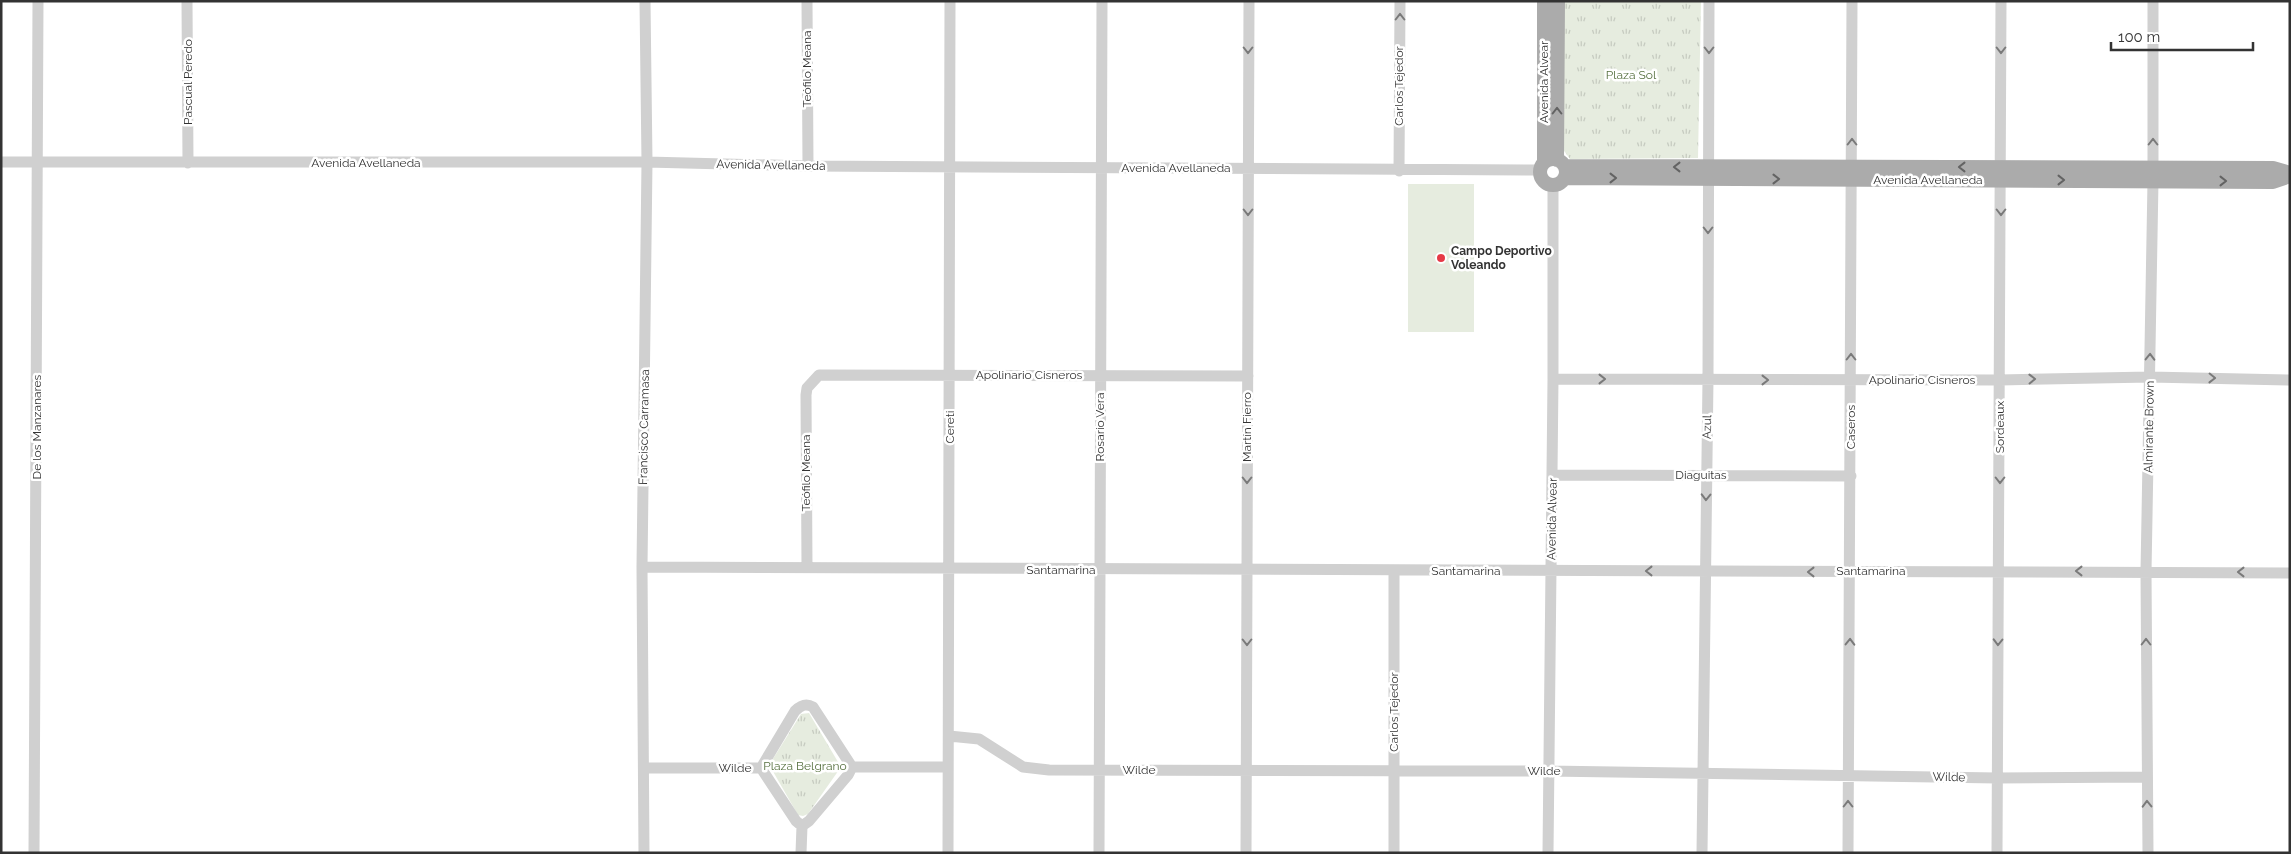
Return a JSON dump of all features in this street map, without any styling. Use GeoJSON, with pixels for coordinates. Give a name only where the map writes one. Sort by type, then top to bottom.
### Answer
{"type":"FeatureCollection","features":[{"type":"Feature","properties":{"kind":"main road","name":"Avenida Alvear"},"geometry":{"type":"LineString","coordinates":[[1544,1],[1554,170]]}},
{"type":"Feature","properties":{"kind":"main road","name":"Avenida Alvear"},"geometry":{"type":"LineString","coordinates":[[1554,170],[1558,1]]}},
{"type":"Feature","properties":{"kind":"main road","name":"Avenida Avellaneda"},"geometry":{"type":"LineString","coordinates":[[1554,170],[1708,173],[2153,174],[2273,168],[2290,174]]}},
{"type":"Feature","properties":{"kind":"street","name":"De los Manzanares"},"geometry":{"type":"LineString","coordinates":[[34,853],[38,1]]}},
{"type":"Feature","properties":{"kind":"street","name":"Pascual Peredo"},"geometry":{"type":"LineString","coordinates":[[187,1],[188,163]]}},
{"type":"Feature","properties":{"kind":"street","name":"Francisco Carramasa"},"geometry":{"type":"LineString","coordinates":[[644,1],[647,162],[642,567],[644,853]]}},
{"type":"Feature","properties":{"kind":"street","name":"Teófilo Meana"},"geometry":{"type":"LineString","coordinates":[[807,1],[808,166]]}},
{"type":"Feature","properties":{"kind":"street","name":"Cereti"},"geometry":{"type":"LineString","coordinates":[[948,853],[950,1]]}},
{"type":"Feature","properties":{"kind":"street","name":"Rosario Vera"},"geometry":{"type":"LineString","coordinates":[[1099,853],[1102,1]]}},
{"type":"Feature","properties":{"kind":"street","name":"Martín Fierro"},"geometry":{"type":"LineString","coordinates":[[1246,853],[1249,1]]}},
{"type":"Feature","properties":{"kind":"street","name":"Carlos Tejedor"},"geometry":{"type":"LineString","coordinates":[[1399,171],[1400,1]]}},
{"type":"Feature","properties":{"kind":"street","name":"Azul"},"geometry":{"type":"LineString","coordinates":[[1702,853],[1708,380],[1709,1]]}},
{"type":"Feature","properties":{"kind":"street","name":"Caseros"},"geometry":{"type":"LineString","coordinates":[[1848,853],[1852,1]]}},
{"type":"Feature","properties":{"kind":"street","name":"Sordeaux"},"geometry":{"type":"LineString","coordinates":[[1996,853],[2001,1]]}},
{"type":"Feature","properties":{"kind":"street","name":"Almirante Brown"},"geometry":{"type":"LineString","coordinates":[[2148,853],[2146,572],[2154,1]]}},
{"type":"Feature","properties":{"kind":"street","name":"Avenida Avellaneda"},"geometry":{"type":"LineString","coordinates":[[1,162],[647,162],[808,166],[1248,168],[1399,171],[1554,170]]}},
{"type":"Feature","properties":{"kind":"street","name":"Avenida Alvear"},"geometry":{"type":"LineString","coordinates":[[1548,853],[1554,170]]}},
{"type":"Feature","properties":{"kind":"street","name":"Apolinario Cisneros"},"geometry":{"type":"LineString","coordinates":[[812,381],[825,374],[1248,376]]}},
{"type":"Feature","properties":{"kind":"street","name":"Apolinario Cisneros"},"geometry":{"type":"LineString","coordinates":[[1553,379],[2000,380],[2150,377],[2290,380]]}},
{"type":"Feature","properties":{"kind":"street","name":"Teófilo Meana"},"geometry":{"type":"LineString","coordinates":[[806,567],[806,395],[812,381]]}},
{"type":"Feature","properties":{"kind":"street","name":"Diaguitas"},"geometry":{"type":"LineString","coordinates":[[1552,475],[1850,476]]}},
{"type":"Feature","properties":{"kind":"street","name":"Santamarina"},"geometry":{"type":"LineString","coordinates":[[642,567],[2290,573]]}},
{"type":"Feature","properties":{"kind":"street","name":"Carlos Tejedor"},"geometry":{"type":"LineString","coordinates":[[1394,571],[1394,853]]}},
{"type":"Feature","properties":{"kind":"street"},"geometry":{"type":"LineString","coordinates":[[761,768],[794,711],[800,706],[809,704],[813,707],[852,767]]}},
{"type":"Feature","properties":{"kind":"street","name":"Wilde"},"geometry":{"type":"LineString","coordinates":[[949,736],[979,739],[1016,763],[1033,769],[1548,770],[1997,778],[2147,777]]}},
{"type":"Feature","properties":{"kind":"street"},"geometry":{"type":"LineString","coordinates":[[852,767],[948,767]]}},
{"type":"Feature","properties":{"kind":"street"},"geometry":{"type":"LineString","coordinates":[[801,853],[802,826],[816,814],[848,775],[852,767]]}},
{"type":"Feature","properties":{"kind":"street","name":"Wilde"},"geometry":{"type":"LineString","coordinates":[[644,768],[761,768],[796,821],[802,826]]}},
{"type":"Feature","properties":{"kind":"green space","name":"Plaza Sol"},"geometry":{"type":"Polygon","coordinates":[[[1564,1],[1701,1],[1698,158],[1570,159],[1562,148],[1564,1]]]}},
{"type":"Feature","properties":{"kind":"green space","name":"Campo Deportivo Voleando"},"geometry":{"type":"Polygon","coordinates":[[[1408,184],[1474,184],[1474,332],[1408,332],[1408,184]]]}},
{"type":"Feature","properties":{"kind":"green space","name":"Plaza Belgrano"},"geometry":{"type":"Polygon","coordinates":[[[809,713],[841,767],[808,814],[803,816],[798,815],[771,768],[771,762],[801,714],[809,713]]]}},
{"type":"Feature","properties":{"kind":"place","name":"Campo Deportivo Voleando"},"geometry":{"type":"Point","coordinates":[1441,258]}}]}
